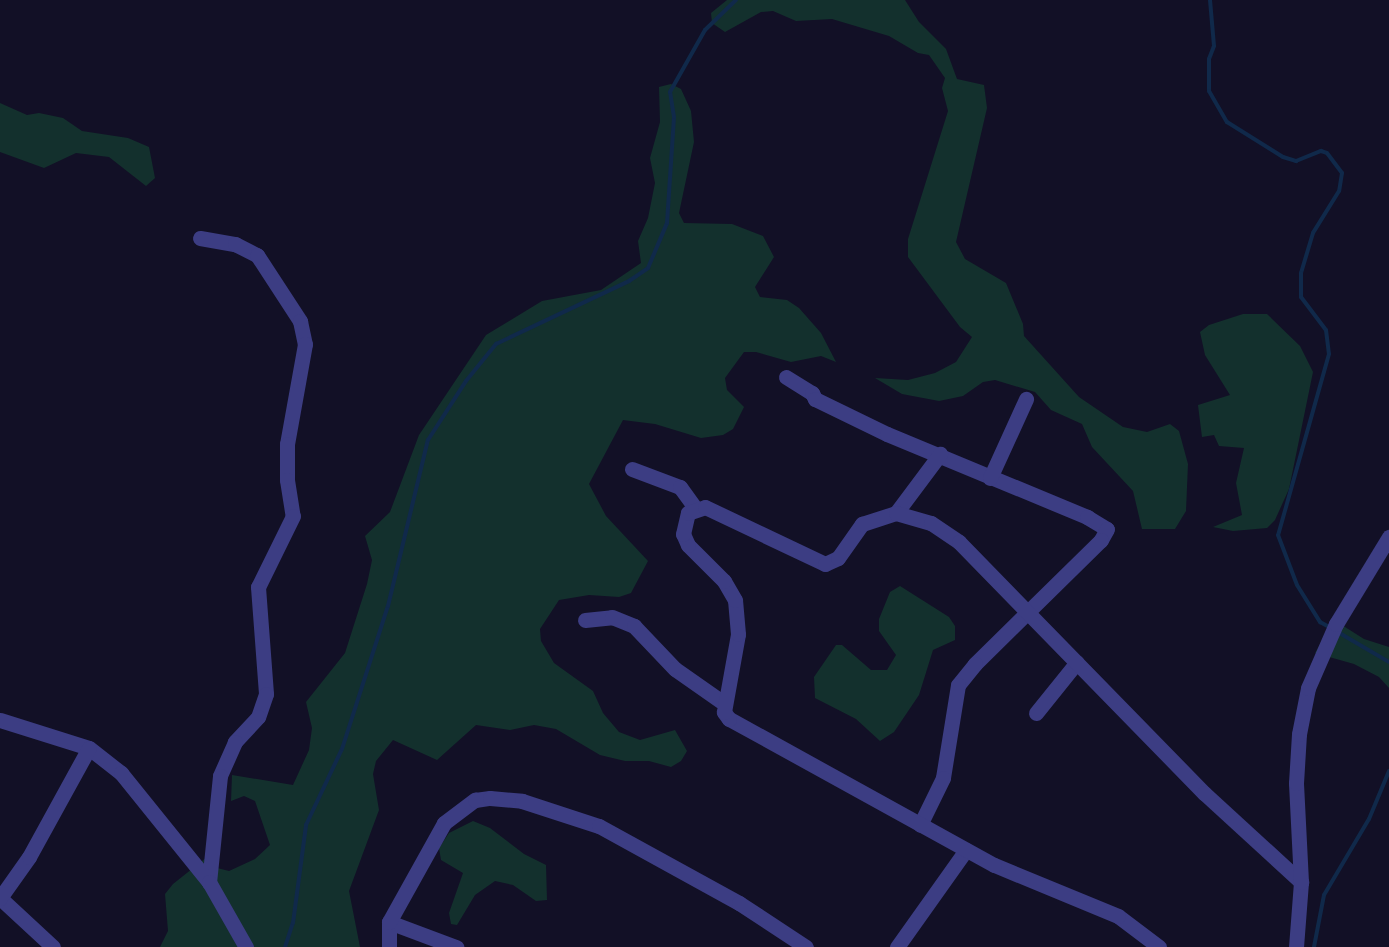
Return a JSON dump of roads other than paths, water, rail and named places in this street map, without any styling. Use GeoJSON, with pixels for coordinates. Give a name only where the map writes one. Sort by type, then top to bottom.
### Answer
{"type":"FeatureCollection","features":[{"type":"Feature","properties":{"kind":"street"},"geometry":{"type":"LineString","coordinates":[[200,238],[235,244],[257,255],[300,321],[305,344],[287,444],[287,480],[293,516],[258,587],[266,694],[258,717],[235,742],[222,768],[209,882]]}},
{"type":"Feature","properties":{"kind":"street"},"geometry":{"type":"LineString","coordinates":[[786,377],[828,406],[1107,530],[1101,540],[958,685],[943,778],[920,825]]}},
{"type":"Feature","properties":{"kind":"street"},"geometry":{"type":"LineString","coordinates":[[990,477],[1026,399]]}},
{"type":"Feature","properties":{"kind":"street"},"geometry":{"type":"LineString","coordinates":[[896,513],[940,454]]}},
{"type":"Feature","properties":{"kind":"street"},"geometry":{"type":"LineString","coordinates":[[632,469],[681,487],[695,508]]}},
{"type":"Feature","properties":{"kind":"street"},"geometry":{"type":"LineString","coordinates":[[1159,947],[1143,932],[1097,905],[966,850],[729,720],[725,704],[738,634],[735,600],[724,581],[696,556],[683,534],[684,520],[695,508],[705,507],[825,564],[838,558],[862,524],[896,513],[931,523],[958,542],[1026,614],[1077,662],[1204,793],[1301,882]]}},
{"type":"Feature","properties":{"kind":"street"},"geometry":{"type":"LineString","coordinates":[[1296,947],[1301,882],[1296,783],[1299,734],[1308,688],[1334,629],[1389,537]]}},
{"type":"Feature","properties":{"kind":"street"},"geometry":{"type":"LineString","coordinates":[[585,620],[612,617],[634,626],[675,669],[725,704]]}},
{"type":"Feature","properties":{"kind":"street"},"geometry":{"type":"LineString","coordinates":[[1036,713],[1077,662]]}},
{"type":"Feature","properties":{"kind":"street"},"geometry":{"type":"LineString","coordinates":[[0,720],[89,748],[121,773],[153,808],[209,882],[246,947]]}},
{"type":"Feature","properties":{"kind":"street"},"geometry":{"type":"LineString","coordinates":[[53,947],[0,898],[29,857],[89,748]]}},
{"type":"Feature","properties":{"kind":"street"},"geometry":{"type":"LineString","coordinates":[[389,947],[389,922],[444,823],[475,800],[490,798],[544,806],[599,826],[729,897],[806,947]]}},
{"type":"Feature","properties":{"kind":"street"},"geometry":{"type":"LineString","coordinates":[[897,947],[966,850]]}},
{"type":"Feature","properties":{"kind":"street"},"geometry":{"type":"LineString","coordinates":[[389,922],[456,947]]}},
{"type":"Feature","properties":{"kind":"waterway"},"geometry":{"type":"LineString","coordinates":[[285,947],[293,923],[306,825],[342,749],[388,606],[428,440],[466,381],[496,344],[629,281],[648,268],[667,223],[674,117],[670,92],[705,30],[736,0]]}},
{"type":"Feature","properties":{"kind":"waterway"},"geometry":{"type":"LineString","coordinates":[[1210,0],[1214,46],[1209,59],[1209,91],[1227,122],[1283,157],[1296,161],[1321,151],[1327,153],[1342,173],[1339,191],[1313,233],[1301,273],[1301,297],[1326,330],[1329,354],[1278,535],[1297,585],[1320,622],[1329,627]]}},
{"type":"Feature","properties":{"kind":"waterway"},"geometry":{"type":"LineString","coordinates":[[1336,631],[1389,662]]}},
{"type":"Feature","properties":{"kind":"waterway"},"geometry":{"type":"LineString","coordinates":[[1314,947],[1324,895],[1369,819],[1389,771]]}}]}
